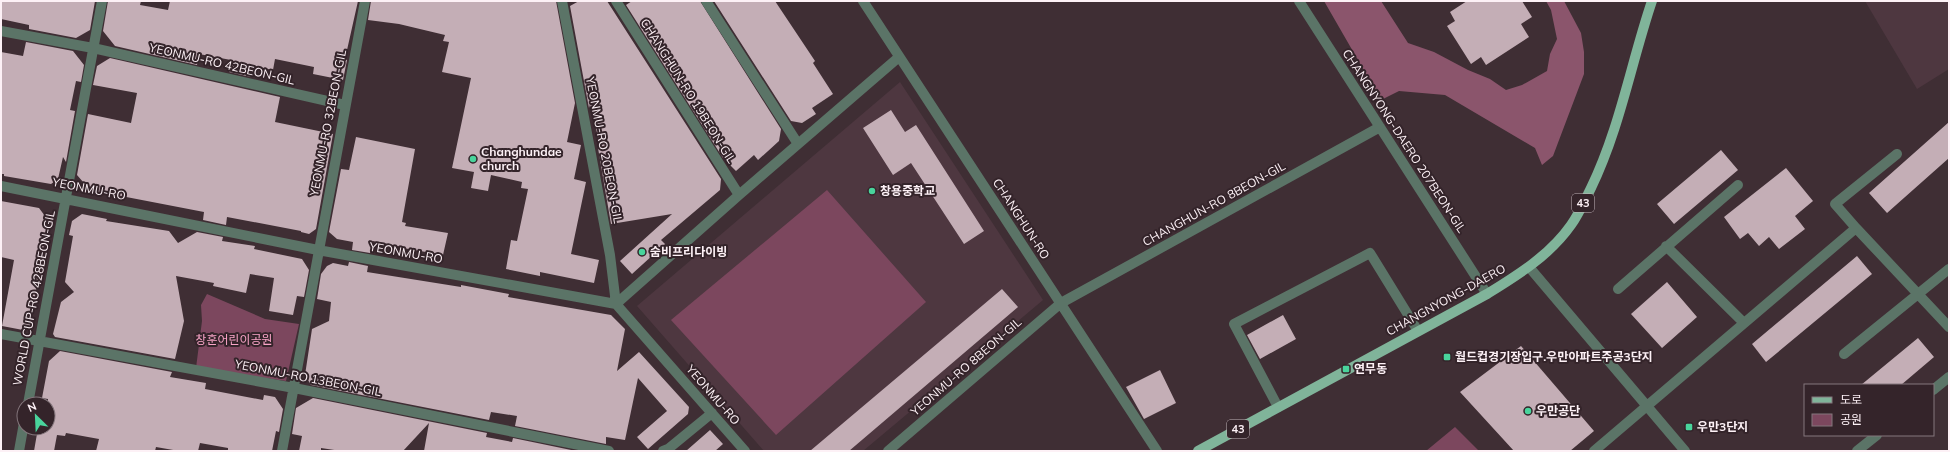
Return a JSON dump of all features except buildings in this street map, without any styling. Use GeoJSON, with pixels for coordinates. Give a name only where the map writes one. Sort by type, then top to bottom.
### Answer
{"type":"FeatureCollection","features":[{"type":"Feature","properties":{"kind":"main road","name":"CHANGNYONG-DAERO"},"geometry":{"type":"LineString","coordinates":[[1198,451],[1487,294],[1529,267],[1548,250],[1571,225],[1598,172],[1617,122],[1652,1]]}},
{"type":"Feature","properties":{"kind":"street"},"geometry":{"type":"LineString","coordinates":[[66,198],[102,1]]}},
{"type":"Feature","properties":{"kind":"street","name":"YEONMU-RO 32BEON-GIL"},"geometry":{"type":"LineString","coordinates":[[282,451],[364,1]]}},
{"type":"Feature","properties":{"kind":"street","name":"YEONMU-RO 20BEON-GIL"},"geometry":{"type":"LineString","coordinates":[[562,1],[610,255],[616,304]]}},
{"type":"Feature","properties":{"kind":"street","name":"CHANGHUN-RO 19BEON-GIL"},"geometry":{"type":"LineString","coordinates":[[616,1],[739,195]]}},
{"type":"Feature","properties":{"kind":"street"},"geometry":{"type":"LineString","coordinates":[[706,1],[798,144]]}},
{"type":"Feature","properties":{"kind":"street","name":"CHANGHUN-RO"},"geometry":{"type":"LineString","coordinates":[[863,1],[1157,451]]}},
{"type":"Feature","properties":{"kind":"street","name":"CHANGNYONG-DAERO 207BEON-GIL"},"geometry":{"type":"LineString","coordinates":[[1299,1],[1487,294]]}},
{"type":"Feature","properties":{"kind":"street","name":"YEONMU-RO 42BEON-GIL"},"geometry":{"type":"LineString","coordinates":[[1,31],[93,48],[345,105]]}},
{"type":"Feature","properties":{"kind":"street"},"geometry":{"type":"LineString","coordinates":[[616,304],[739,195],[899,57]]}},
{"type":"Feature","properties":{"kind":"street","name":"CHANGHUN-RO 8BEON-GIL"},"geometry":{"type":"LineString","coordinates":[[1060,303],[1380,127]]}},
{"type":"Feature","properties":{"kind":"street"},"geometry":{"type":"LineString","coordinates":[[1897,154],[1835,204],[1949,327]]}},
{"type":"Feature","properties":{"kind":"street"},"geometry":{"type":"LineString","coordinates":[[1618,289],[1738,185]]}},
{"type":"Feature","properties":{"kind":"street","name":"YEONMU-RO"},"geometry":{"type":"LineString","coordinates":[[1,186],[318,250],[616,304],[745,451]]}},
{"type":"Feature","properties":{"kind":"street","name":"WORLD CUP-RO 428BEON-GIL"},"geometry":{"type":"LineString","coordinates":[[29,396],[66,198]]}},
{"type":"Feature","properties":{"kind":"street"},"geometry":{"type":"LineString","coordinates":[[1594,451],[1647,404],[1856,228]]}},
{"type":"Feature","properties":{"kind":"street"},"geometry":{"type":"LineString","coordinates":[[1666,246],[1744,322]]}},
{"type":"Feature","properties":{"kind":"street"},"geometry":{"type":"LineString","coordinates":[[1278,407],[1234,324],[1370,254],[1418,331]]}},
{"type":"Feature","properties":{"kind":"street"},"geometry":{"type":"LineString","coordinates":[[1529,267],[1647,404],[1685,451]]}},
{"type":"Feature","properties":{"kind":"street"},"geometry":{"type":"LineString","coordinates":[[1844,354],[1919,295],[1949,269]]}},
{"type":"Feature","properties":{"kind":"street","name":"YEONMU-RO 8BEON-GIL"},"geometry":{"type":"LineString","coordinates":[[888,451],[1060,303]]}},
{"type":"Feature","properties":{"kind":"street","name":"YEONMU-RO 13BEON-GIL"},"geometry":{"type":"LineString","coordinates":[[1,334],[294,388],[590,449],[609,451]]}},
{"type":"Feature","properties":{"kind":"street"},"geometry":{"type":"LineString","coordinates":[[1934,389],[1949,377]]}},
{"type":"Feature","properties":{"kind":"street"},"geometry":{"type":"LineString","coordinates":[[663,451],[668,449],[712,413]]}},
{"type":"Feature","properties":{"kind":"street"},"geometry":{"type":"LineString","coordinates":[[19,451],[22,436]]}},
{"type":"Feature","properties":{"kind":"street"},"geometry":{"type":"LineString","coordinates":[[1857,451],[1876,436]]}},
{"type":"Feature","properties":{"kind":"shaded area"},"geometry":{"type":"Polygon","coordinates":[[[1324,1],[1381,1],[1408,43],[1434,52],[1468,70],[1490,79],[1506,90],[1522,85],[1547,71],[1550,54],[1557,39],[1551,10],[1546,1],[1564,1],[1581,33],[1584,52],[1584,74],[1553,156],[1542,165],[1535,148],[1445,95],[1399,91],[1381,100],[1324,1]]]}},
{"type":"Feature","properties":{"kind":"shaded area"},"geometry":{"type":"Polygon","coordinates":[[[1865,1],[1949,1],[1949,69],[1917,89],[1865,1]]]}},
{"type":"Feature","properties":{"kind":"shaded area","name":"창용중학교"},"geometry":{"type":"Polygon","coordinates":[[[900,82],[1043,300],[863,451],[764,451],[637,306],[900,82]]]}},
{"type":"Feature","properties":{"kind":"green space"},"geometry":{"type":"Polygon","coordinates":[[[827,190],[926,302],[776,435],[671,320],[827,190]]]}},
{"type":"Feature","properties":{"kind":"green space","name":"창훈어린이공원"},"geometry":{"type":"Polygon","coordinates":[[[207,294],[265,319],[299,324],[286,381],[196,368],[202,321],[201,305],[207,294]]]}},
{"type":"Feature","properties":{"kind":"green space"},"geometry":{"type":"Polygon","coordinates":[[[1455,427],[1479,451],[1426,451],[1455,427]]]}},
{"type":"Feature","properties":{"kind":"place","name":"Changhundae church"},"geometry":{"type":"Point","coordinates":[473,159]}},
{"type":"Feature","properties":{"kind":"place","name":"창용중학교"},"geometry":{"type":"Point","coordinates":[872,191]}},
{"type":"Feature","properties":{"kind":"place","name":"숨비프리다이빙"},"geometry":{"type":"Point","coordinates":[642,252]}},
{"type":"Feature","properties":{"kind":"place","name":"월드컵경기장입구.우만아파트주공3단지"},"geometry":{"type":"Point","coordinates":[1447,357]}},
{"type":"Feature","properties":{"kind":"place","name":"연무동"},"geometry":{"type":"Point","coordinates":[1346,369]}},
{"type":"Feature","properties":{"kind":"place","name":"우만공단"},"geometry":{"type":"Point","coordinates":[1528,411]}},
{"type":"Feature","properties":{"kind":"place","name":"우만3단지"},"geometry":{"type":"Point","coordinates":[1689,427]}}]}
